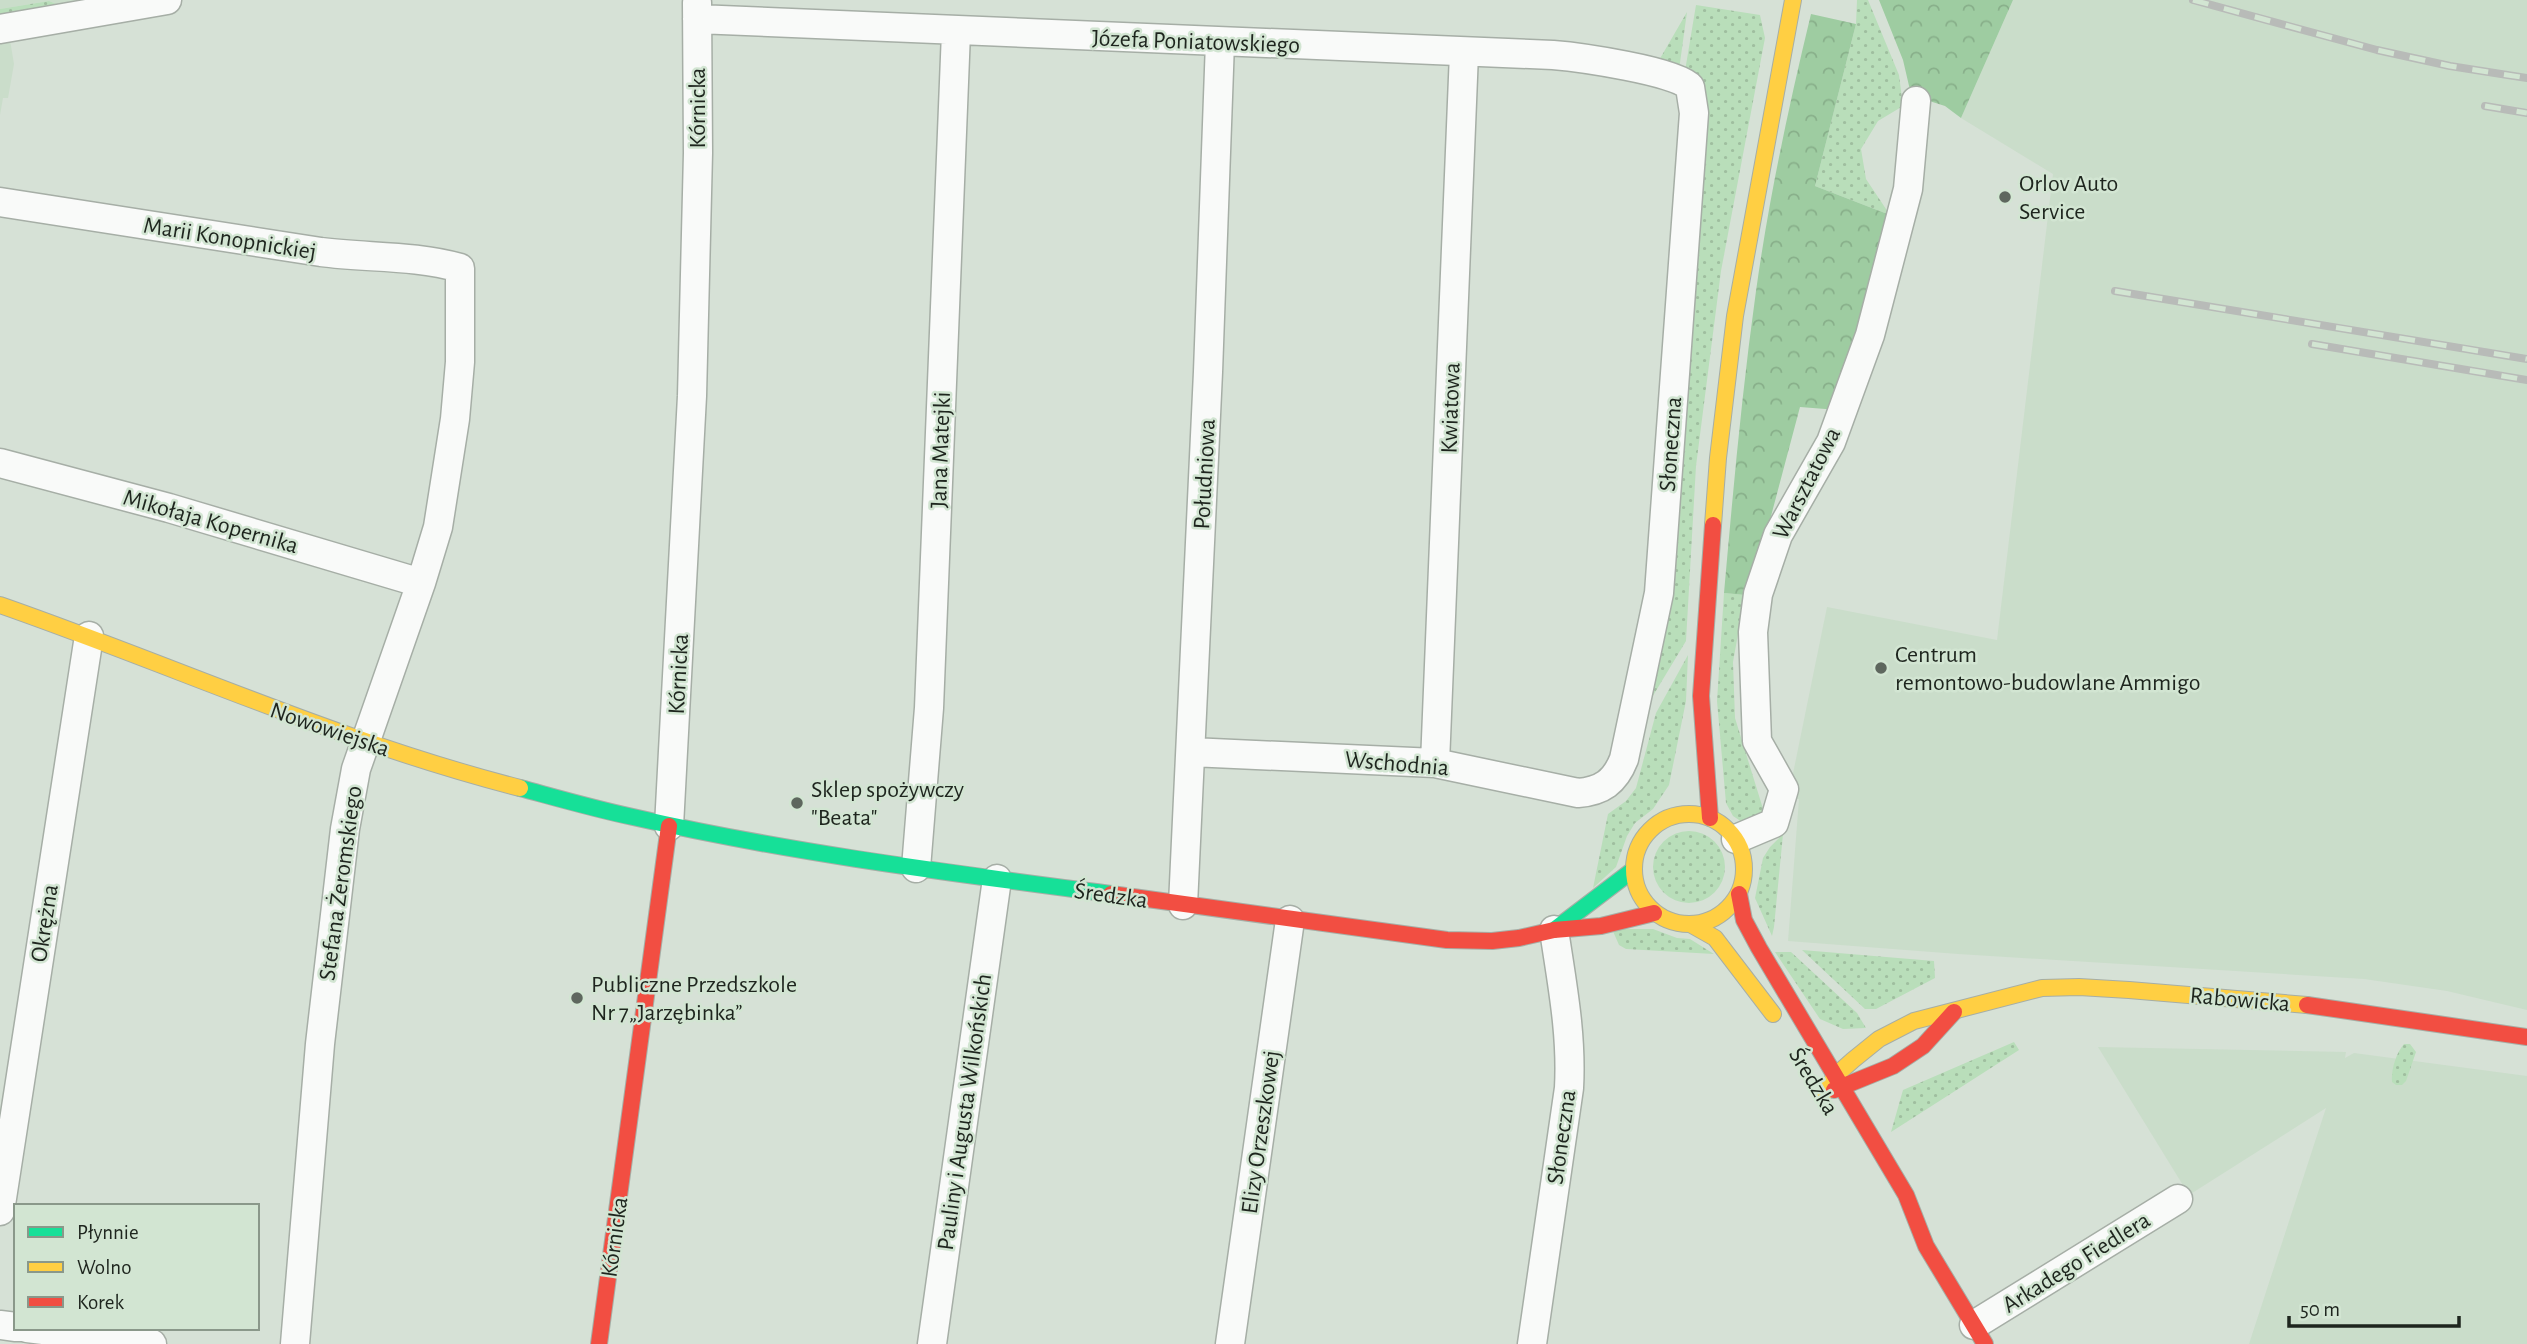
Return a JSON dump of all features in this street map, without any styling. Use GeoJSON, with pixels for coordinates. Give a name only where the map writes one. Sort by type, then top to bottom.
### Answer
{"type":"FeatureCollection","features":[{"type":"Feature","properties":{"kind":"street"},"geometry":{"type":"LineString","coordinates":[[0,29],[167,0]]}},
{"type":"Feature","properties":{"kind":"street","name":"Słoneczna"},"geometry":{"type":"LineString","coordinates":[[1710,818],[1702,696],[1713,506],[1734,329],[1760,168],[1793,0]]}},
{"type":"Feature","properties":{"kind":"street","name":"Józefa Poniatowskiego"},"geometry":{"type":"LineString","coordinates":[[697,10],[957,32],[1576,57],[1681,80],[1690,87]]}},
{"type":"Feature","properties":{"kind":"street","name":"Kórnicka"},"geometry":{"type":"LineString","coordinates":[[599,1344],[668,826],[692,396],[698,153],[697,10]]}},
{"type":"Feature","properties":{"kind":"street","name":"Jana Matejki"},"geometry":{"type":"LineString","coordinates":[[916,868],[929,708],[957,32]]}},
{"type":"Feature","properties":{"kind":"street","name":"Południowa"},"geometry":{"type":"LineString","coordinates":[[1183,905],[1220,42]]}},
{"type":"Feature","properties":{"kind":"street","name":"Kwiatowa"},"geometry":{"type":"LineString","coordinates":[[1434,763],[1464,53]]}},
{"type":"Feature","properties":{"kind":"street","name":"Słoneczna"},"geometry":{"type":"LineString","coordinates":[[1600,789],[1613,780],[1625,759],[1659,593],[1694,113],[1690,87]]}},
{"type":"Feature","properties":{"kind":"street","name":"Warsztatowa"},"geometry":{"type":"LineString","coordinates":[[1736,839],[1774,822],[1784,789],[1757,741],[1754,632],[1758,594],[1778,535],[1831,442],[1870,335],[1908,190],[1916,102]]}},
{"type":"Feature","properties":{"kind":"street","name":"Marii Konopnickiej"},"geometry":{"type":"LineString","coordinates":[[0,202],[353,256],[435,261],[460,268]]}},
{"type":"Feature","properties":{"kind":"street","name":"Stefana Żeromskiego"},"geometry":{"type":"LineString","coordinates":[[295,1344],[320,1044],[345,829],[356,769],[364,743],[438,527],[452,445],[460,362],[460,268]]}},
{"type":"Feature","properties":{"kind":"street","name":"Mikołaja Kopernika"},"geometry":{"type":"LineString","coordinates":[[0,463],[169,508],[421,583]]}},
{"type":"Feature","properties":{"kind":"street","name":"Nowowiejska"},"geometry":{"type":"LineString","coordinates":[[0,605],[89,636],[364,743],[473,776],[668,826]]}},
{"type":"Feature","properties":{"kind":"street","name":"Okrężna"},"geometry":{"type":"LineString","coordinates":[[0,1210],[89,636]]}},
{"type":"Feature","properties":{"kind":"street","name":"Słoneczna"},"geometry":{"type":"LineString","coordinates":[[1690,749],[1702,696]]}},
{"type":"Feature","properties":{"kind":"street","name":"Wschodnia"},"geometry":{"type":"LineString","coordinates":[[1191,752],[1434,763],[1578,793],[1600,789]]}},
{"type":"Feature","properties":{"kind":"street"},"geometry":{"type":"LineString","coordinates":[[1676,809],[1710,818],[1724,826],[1736,839],[1745,874],[1738,894],[1722,914],[1712,920],[1692,925],[1672,922],[1654,913],[1642,900],[1633,870],[1635,855],[1650,830],[1676,809]]}},
{"type":"Feature","properties":{"kind":"street","name":"Średzka"},"geometry":{"type":"LineString","coordinates":[[668,826],[916,868],[1447,940],[1506,940],[1554,930],[1601,926],[1654,913]]}},
{"type":"Feature","properties":{"kind":"street","name":"Średzka"},"geometry":{"type":"LineString","coordinates":[[1554,930],[1633,870]]}},
{"type":"Feature","properties":{"kind":"street","name":"Pauliny i Augusta Wilkońskich"},"geometry":{"type":"LineString","coordinates":[[932,1344],[997,879]]}},
{"type":"Feature","properties":{"kind":"street","name":"Średzka"},"geometry":{"type":"LineString","coordinates":[[1738,894],[1744,920],[1906,1195],[1926,1245],[1980,1334]]}},
{"type":"Feature","properties":{"kind":"street","name":"Elizy Orzeszkowej"},"geometry":{"type":"LineString","coordinates":[[1230,1344],[1290,920]]}},
{"type":"Feature","properties":{"kind":"street","name":"Średzka"},"geometry":{"type":"LineString","coordinates":[[1692,925],[1715,938],[1780,1025]]}},
{"type":"Feature","properties":{"kind":"street","name":"Słoneczna"},"geometry":{"type":"LineString","coordinates":[[1532,1344],[1569,1088],[1567,1013],[1554,930]]}},
{"type":"Feature","properties":{"kind":"street","name":"Rabowicka"},"geometry":{"type":"LineString","coordinates":[[1823,1095],[1879,1039],[1914,1021],[2042,988],[2079,987],[2309,1005],[2527,1037]]}},
{"type":"Feature","properties":{"kind":"street","name":"Rabowicka"},"geometry":{"type":"LineString","coordinates":[[1839,1081],[1893,1066],[1923,1046],[1954,1012]]}},
{"type":"Feature","properties":{"kind":"street"},"geometry":{"type":"LineString","coordinates":[[1815,1039],[1834,1041]]}},
{"type":"Feature","properties":{"kind":"street","name":"Rabowicka"},"geometry":{"type":"LineString","coordinates":[[1855,1041],[1879,1039]]}},
{"type":"Feature","properties":{"kind":"street","name":"Arkadego Fiedlera"},"geometry":{"type":"LineString","coordinates":[[1980,1334],[2178,1199]]}},
{"type":"Feature","properties":{"kind":"street","name":"Średzka"},"geometry":{"type":"LineString","coordinates":[[1899,1218],[1926,1245]]}},
{"type":"Feature","properties":{"kind":"street"},"geometry":{"type":"LineString","coordinates":[[43,1330],[152,1344]]}},
{"type":"Feature","properties":{"kind":"shaded area"},"geometry":{"type":"Polygon","coordinates":[[[0,0],[117,0],[68,9],[49,1],[0,9],[0,0]]]}},
{"type":"Feature","properties":{"kind":"shaded area"},"geometry":{"type":"Polygon","coordinates":[[[2013,0],[2527,0],[2527,1010],[2447,991],[2364,979],[1788,941],[1799,799],[1788,798],[1827,607],[1997,640],[2053,174],[1961,118],[2013,0]]]}},
{"type":"Feature","properties":{"kind":"shaded area"},"geometry":{"type":"Polygon","coordinates":[[[10,40],[14,64],[8,98],[3,98],[0,115],[0,42],[10,40]]]}},
{"type":"Feature","properties":{"kind":"shaded area"},"geometry":{"type":"Polygon","coordinates":[[[2098,1047],[2346,1052],[2345,1058],[2354,1053],[2527,1076],[2527,1344],[2249,1344],[2326,1108],[2189,1195],[2098,1047]]]}},
{"type":"Feature","properties":{"kind":"green space"},"geometry":{"type":"Polygon","coordinates":[[[1857,0],[1868,0],[1899,75],[1903,106],[1878,121],[1861,149],[1866,179],[1890,215],[1815,186],[1856,24],[1857,0]]]}},
{"type":"Feature","properties":{"kind":"green space"},"geometry":{"type":"Polygon","coordinates":[[[1879,0],[2013,0],[1961,118],[1945,106],[1923,99],[1913,103],[1903,60],[1879,0]]]}},
{"type":"Feature","properties":{"kind":"green space"},"geometry":{"type":"Polygon","coordinates":[[[49,1],[68,9],[0,21],[0,9],[49,1]]]}},
{"type":"Feature","properties":{"kind":"green space"},"geometry":{"type":"Polygon","coordinates":[[[1696,5],[1760,15],[1765,38],[1721,271],[1696,466],[1686,641],[1645,709],[1684,77],[1696,5]]]}},
{"type":"Feature","properties":{"kind":"green space"},"geometry":{"type":"Polygon","coordinates":[[[1687,12],[1679,70],[1658,62],[1687,12]]]}},
{"type":"Feature","properties":{"kind":"green space"},"geometry":{"type":"Polygon","coordinates":[[[1811,14],[1856,24],[1815,186],[1890,215],[1838,410],[1800,407],[1766,535],[1745,595],[1724,593],[1742,404],[1761,256],[1780,152],[1811,14]]]}},
{"type":"Feature","properties":{"kind":"green space"},"geometry":{"type":"Polygon","coordinates":[[[1724,593],[1745,595],[1733,662],[1735,718],[1764,812],[1745,824],[1733,816],[1726,803],[1717,701],[1724,593]]]}},
{"type":"Feature","properties":{"kind":"green space"},"geometry":{"type":"Polygon","coordinates":[[[1688,655],[1686,701],[1669,785],[1653,809],[1635,823],[1627,836],[1616,867],[1593,888],[1608,814],[1626,801],[1636,788],[1656,713],[1688,655]]]}},
{"type":"Feature","properties":{"kind":"green space"},"geometry":{"type":"Polygon","coordinates":[[[1689,831],[1709,837],[1719,847],[1725,867],[1719,887],[1709,897],[1689,903],[1669,897],[1659,887],[1653,867],[1659,847],[1669,837],[1689,831]]]}},
{"type":"Feature","properties":{"kind":"green space"},"geometry":{"type":"Polygon","coordinates":[[[1783,834],[1772,936],[1755,898],[1763,858],[1783,834]]]}},
{"type":"Feature","properties":{"kind":"green space"},"geometry":{"type":"Polygon","coordinates":[[[1612,929],[1653,929],[1677,938],[1690,939],[1714,954],[1626,949],[1619,945],[1612,929]]]}},
{"type":"Feature","properties":{"kind":"green space"},"geometry":{"type":"Polygon","coordinates":[[[1802,950],[1934,961],[1935,978],[1876,1009],[1865,1009],[1802,950]]]}},
{"type":"Feature","properties":{"kind":"green space"},"geometry":{"type":"Polygon","coordinates":[[[1775,952],[1791,952],[1857,1013],[1866,1028],[1843,1029],[1820,1019],[1775,952]]]}},
{"type":"Feature","properties":{"kind":"green space"},"geometry":{"type":"Polygon","coordinates":[[[2014,1042],[2019,1050],[1891,1132],[1903,1090],[2014,1042]]]}},
{"type":"Feature","properties":{"kind":"green space"},"geometry":{"type":"Polygon","coordinates":[[[2404,1044],[2410,1044],[2416,1052],[2406,1081],[2402,1085],[2396,1085],[2392,1082],[2393,1067],[2404,1044]]]}},
{"type":"Feature","properties":{"kind":"railway"},"geometry":{"type":"LineString","coordinates":[[2193,0],[2377,50],[2450,66],[2527,78]]}},
{"type":"Feature","properties":{"kind":"railway"},"geometry":{"type":"LineString","coordinates":[[2485,106],[2527,113]]}},
{"type":"Feature","properties":{"kind":"railway"},"geometry":{"type":"LineString","coordinates":[[2115,291],[2527,359]]}},
{"type":"Feature","properties":{"kind":"railway"},"geometry":{"type":"LineString","coordinates":[[2312,344],[2527,380]]}},
{"type":"Feature","properties":{"kind":"traffic: fast"},"geometry":{"type":"LineString","coordinates":[[520,788],[619,814],[751,841],[871,861],[1111,894]]}},
{"type":"Feature","properties":{"kind":"traffic: fast"},"geometry":{"type":"LineString","coordinates":[[1554,930],[1633,870]]}},
{"type":"Feature","properties":{"kind":"traffic: slow"},"geometry":{"type":"LineString","coordinates":[[1713,525],[1735,316],[1793,0]]}},
{"type":"Feature","properties":{"kind":"traffic: slow"},"geometry":{"type":"LineString","coordinates":[[0,605],[387,749],[520,788]]}},
{"type":"Feature","properties":{"kind":"traffic: slow"},"geometry":{"type":"LineString","coordinates":[[1689,814],[1710,818],[1728,830],[1740,848],[1744,869],[1740,890],[1728,908],[1710,920],[1689,924],[1668,920],[1650,908],[1638,890],[1634,869],[1638,848],[1650,830],[1668,818],[1689,814]]}},
{"type":"Feature","properties":{"kind":"traffic: slow"},"geometry":{"type":"LineString","coordinates":[[1692,925],[1715,938],[1773,1014]]}},
{"type":"Feature","properties":{"kind":"traffic: slow"},"geometry":{"type":"LineString","coordinates":[[1823,1095],[1835,1076],[1853,1060],[1879,1039],[1914,1021],[2042,988],[2129,990],[2307,1005]]}},
{"type":"Feature","properties":{"kind":"traffic: jam"},"geometry":{"type":"LineString","coordinates":[[1710,818],[1701,696],[1713,525]]}},
{"type":"Feature","properties":{"kind":"traffic: jam"},"geometry":{"type":"LineString","coordinates":[[599,1344],[669,826]]}},
{"type":"Feature","properties":{"kind":"traffic: jam"},"geometry":{"type":"LineString","coordinates":[[1111,894],[1447,940],[1492,941],[1519,938],[1554,930],[1601,926],[1654,913]]}},
{"type":"Feature","properties":{"kind":"traffic: jam"},"geometry":{"type":"LineString","coordinates":[[1739,894],[1744,920],[1759,948],[1906,1195],[1926,1246],[1985,1344]]}},
{"type":"Feature","properties":{"kind":"traffic: jam"},"geometry":{"type":"LineString","coordinates":[[2307,1005],[2527,1037]]}},
{"type":"Feature","properties":{"kind":"traffic: jam"},"geometry":{"type":"LineString","coordinates":[[1834,1090],[1893,1066],[1923,1046],[1954,1012]]}},
{"type":"Feature","properties":{"kind":"place","name":"Orlov Auto Service"},"geometry":{"type":"Point","coordinates":[2005,197]}},
{"type":"Feature","properties":{"kind":"place","name":"Centrum remontowo-budowlane Ammigo"},"geometry":{"type":"Point","coordinates":[1881,668]}},
{"type":"Feature","properties":{"kind":"place","name":"Sklep spożywczy \"Beata\""},"geometry":{"type":"Point","coordinates":[797,803]}},
{"type":"Feature","properties":{"kind":"place","name":"Publiczne Przedszkole Nr 7„Jarzębinka”"},"geometry":{"type":"Point","coordinates":[577,998]}}]}
